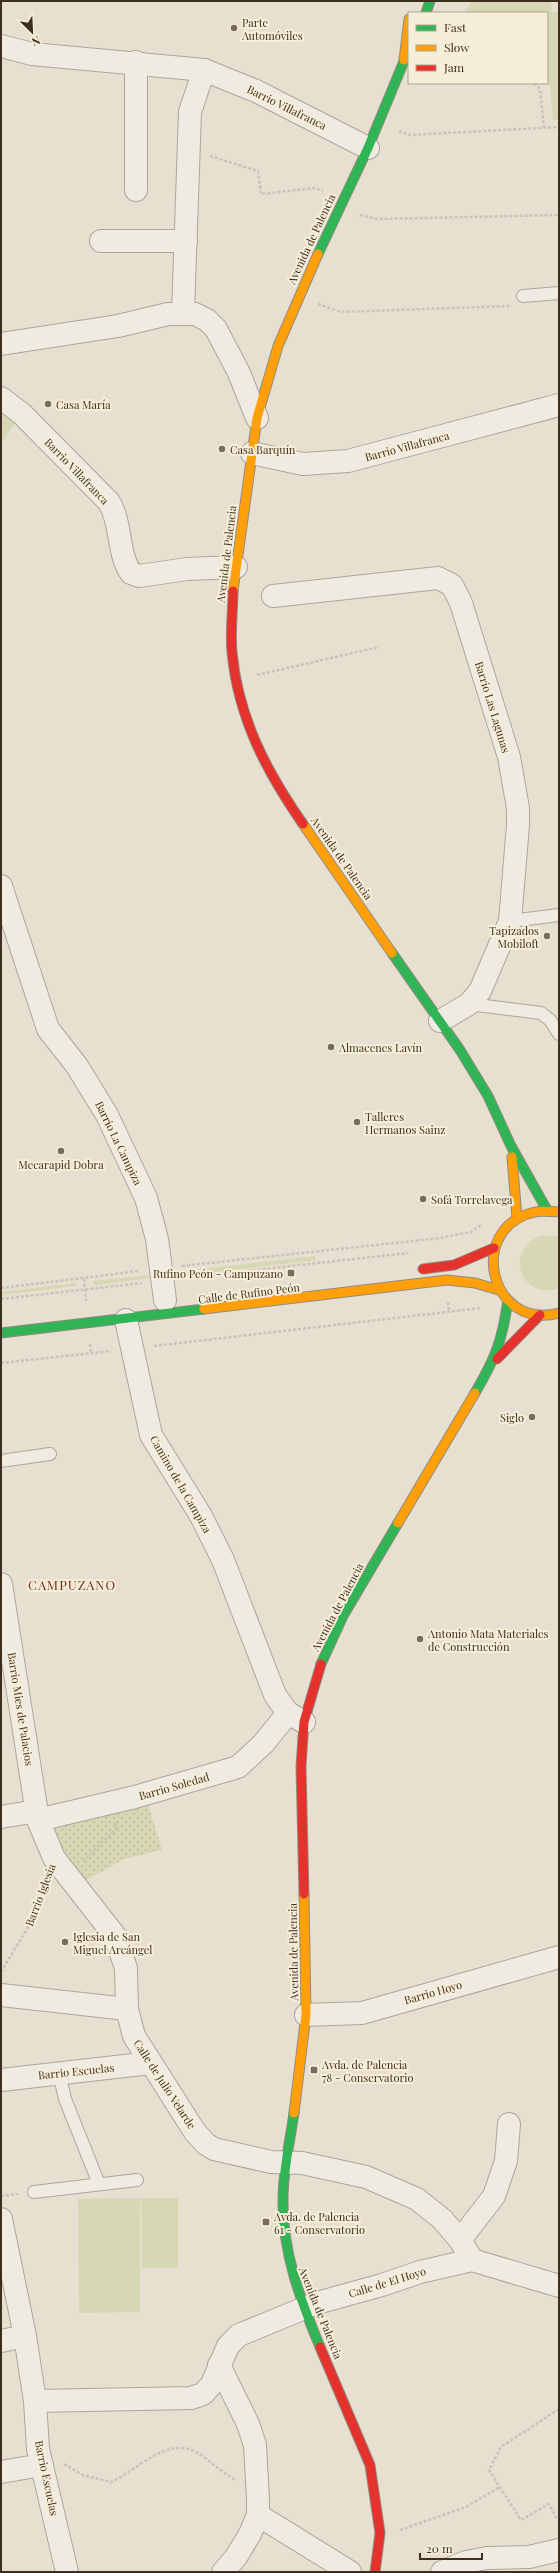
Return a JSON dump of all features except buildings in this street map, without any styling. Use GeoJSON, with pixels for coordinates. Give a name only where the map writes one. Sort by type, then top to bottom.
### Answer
{"type":"FeatureCollection","features":[{"type":"Feature","properties":{"kind":"main road"},"geometry":{"type":"LineString","coordinates":[[426,12],[430,1]]}},
{"type":"Feature","properties":{"kind":"main road"},"geometry":{"type":"LineString","coordinates":[[404,60],[408,27]]}},
{"type":"Feature","properties":{"kind":"main road"},"geometry":{"type":"LineString","coordinates":[[404,60],[408,51]]}},
{"type":"Feature","properties":{"kind":"main road","name":"Avenida de Palencia"},"geometry":{"type":"LineString","coordinates":[[404,60],[368,148],[343,198],[297,298],[278,346],[257,418],[231,613],[236,680],[250,733],[272,776],[479,1080],[511,1146],[547,1210]]}},
{"type":"Feature","properties":{"kind":"main road","name":"Avenida de Palencia"},"geometry":{"type":"LineString","coordinates":[[511,1146],[517,1218]]}},
{"type":"Feature","properties":{"kind":"main road"},"geometry":{"type":"LineString","coordinates":[[559,1212],[547,1210],[532,1212],[517,1218],[507,1226],[494,1248],[492,1262],[494,1276],[499,1290],[508,1300],[522,1310],[540,1315],[559,1313]]}},
{"type":"Feature","properties":{"kind":"main road"},"geometry":{"type":"LineString","coordinates":[[418,1270],[454,1265],[494,1248]]}},
{"type":"Feature","properties":{"kind":"main road","name":"Calle de Rufino Peón"},"geometry":{"type":"LineString","coordinates":[[1,1333],[126,1320],[447,1280],[475,1283],[499,1290]]}},
{"type":"Feature","properties":{"kind":"main road","name":"Avenida de Palencia"},"geometry":{"type":"LineString","coordinates":[[375,2572],[380,2533],[375,2489],[370,2465],[304,2308],[285,2247],[282,2217],[287,2164],[306,2015],[301,1766],[296,1718],[324,1654],[343,1616],[494,1362],[503,1334],[508,1300]]}},
{"type":"Feature","properties":{"kind":"main road","name":"Avenida de Palencia"},"geometry":{"type":"LineString","coordinates":[[494,1362],[540,1315]]}},
{"type":"Feature","properties":{"kind":"street","name":"Barrio Villafranca"},"geometry":{"type":"LineString","coordinates":[[1,46],[32,54],[136,62],[204,70],[256,91],[368,148]]}},
{"type":"Feature","properties":{"kind":"street"},"geometry":{"type":"LineString","coordinates":[[136,62],[136,190]]}},
{"type":"Feature","properties":{"kind":"street"},"geometry":{"type":"LineString","coordinates":[[183,313],[190,112],[204,70]]}},
{"type":"Feature","properties":{"kind":"street"},"geometry":{"type":"LineString","coordinates":[[100,241],[186,241]]}},
{"type":"Feature","properties":{"kind":"street"},"geometry":{"type":"LineString","coordinates":[[1,344],[118,326],[168,314],[195,314],[207,320],[216,329],[236,366],[257,418]]}},
{"type":"Feature","properties":{"kind":"street","name":"Barrio Villafranca"},"geometry":{"type":"LineString","coordinates":[[1,398],[22,414],[109,502],[114,514],[126,564],[131,573],[139,576],[187,569],[236,567]]}},
{"type":"Feature","properties":{"kind":"street","name":"Barrio Villafranca"},"geometry":{"type":"LineString","coordinates":[[252,453],[303,464],[348,461],[559,404]]}},
{"type":"Feature","properties":{"kind":"street","name":"Barrio Las Lagunas"},"geometry":{"type":"LineString","coordinates":[[273,596],[438,578],[452,585],[461,603],[509,757],[515,786],[518,825],[510,921],[480,991],[469,1004],[440,1021]]}},
{"type":"Feature","properties":{"kind":"street","name":"Barrio La Campiza"},"geometry":{"type":"LineString","coordinates":[[1,886],[48,1029],[77,1066],[107,1115],[146,1198],[157,1240],[164,1290]]}},
{"type":"Feature","properties":{"kind":"street","name":"Camino de la Campiza"},"geometry":{"type":"LineString","coordinates":[[126,1320],[151,1435],[201,1516],[223,1560],[275,1695],[296,1718]]}},
{"type":"Feature","properties":{"kind":"street","name":"Barrio Mies de Palacios"},"geometry":{"type":"LineString","coordinates":[[1,1584],[37,1816]]}},
{"type":"Feature","properties":{"kind":"street","name":"Barrio Soledad"},"geometry":{"type":"LineString","coordinates":[[37,1816],[110,1803],[238,1767],[263,1744],[296,1718]]}},
{"type":"Feature","properties":{"kind":"street"},"geometry":{"type":"LineString","coordinates":[[1,1817],[37,1816]]}},
{"type":"Feature","properties":{"kind":"street","name":"Calle de Julio Velarde"},"geometry":{"type":"LineString","coordinates":[[37,1816],[54,1858],[115,1936],[126,1968],[126,2009],[134,2036],[196,2132],[209,2146],[271,2162],[287,2164]]}},
{"type":"Feature","properties":{"kind":"street","name":"Barrio Hoyo"},"geometry":{"type":"LineString","coordinates":[[306,2015],[362,2013],[559,1957]]}},
{"type":"Feature","properties":{"kind":"street"},"geometry":{"type":"LineString","coordinates":[[1,1995],[126,2009]]}},
{"type":"Feature","properties":{"kind":"street","name":"Barrio Escuelas"},"geometry":{"type":"LineString","coordinates":[[1,2080],[151,2063]]}},
{"type":"Feature","properties":{"kind":"street"},"geometry":{"type":"LineString","coordinates":[[460,2240],[494,2196],[506,2161],[509,2124]]}},
{"type":"Feature","properties":{"kind":"street"},"geometry":{"type":"LineString","coordinates":[[287,2164],[302,2163],[366,2178],[417,2200],[442,2219],[460,2240],[472,2260]]}},
{"type":"Feature","properties":{"kind":"street","name":"Barrio Escuelas"},"geometry":{"type":"LineString","coordinates":[[1,2219],[25,2336],[35,2401],[40,2457],[66,2572]]}},
{"type":"Feature","properties":{"kind":"street","name":"Calle de El Hoyo"},"geometry":{"type":"LineString","coordinates":[[35,2401],[192,2398],[203,2394],[212,2384],[228,2346],[239,2335],[304,2308],[446,2264],[472,2260],[559,2286]]}},
{"type":"Feature","properties":{"kind":"street"},"geometry":{"type":"LineString","coordinates":[[1,2341],[25,2336]]}},
{"type":"Feature","properties":{"kind":"street"},"geometry":{"type":"LineString","coordinates":[[219,2365],[248,2424],[255,2445],[258,2515],[250,2534],[236,2557],[223,2572]]}},
{"type":"Feature","properties":{"kind":"street"},"geometry":{"type":"LineString","coordinates":[[1,2472],[40,2457]]}},
{"type":"Feature","properties":{"kind":"street"},"geometry":{"type":"LineString","coordinates":[[258,2515],[350,2572]]}},
{"type":"Feature","properties":{"kind":"street"},"geometry":{"type":"LineString","coordinates":[[442,2572],[466,2562],[487,2558],[529,2557],[559,2550]]}},
{"type":"Feature","properties":{"kind":"lane"},"geometry":{"type":"LineString","coordinates":[[523,296],[559,293]]}},
{"type":"Feature","properties":{"kind":"lane"},"geometry":{"type":"LineString","coordinates":[[510,921],[559,915]]}},
{"type":"Feature","properties":{"kind":"lane"},"geometry":{"type":"LineString","coordinates":[[469,1004],[541,1013],[550,1020],[559,1034]]}},
{"type":"Feature","properties":{"kind":"lane"},"geometry":{"type":"LineString","coordinates":[[1,1461],[50,1454]]}},
{"type":"Feature","properties":{"kind":"lane"},"geometry":{"type":"LineString","coordinates":[[59,2073],[65,2099],[99,2184]]}},
{"type":"Feature","properties":{"kind":"lane"},"geometry":{"type":"LineString","coordinates":[[34,2192],[137,2180]]}},
{"type":"Feature","properties":{"kind":"path"},"geometry":{"type":"LineString","coordinates":[[535,84],[540,89],[544,128]]}},
{"type":"Feature","properties":{"kind":"path"},"geometry":{"type":"LineString","coordinates":[[378,122],[410,135],[559,127]]}},
{"type":"Feature","properties":{"kind":"path"},"geometry":{"type":"LineString","coordinates":[[189,147],[215,158],[258,171],[261,194],[315,188],[343,198]]}},
{"type":"Feature","properties":{"kind":"path"},"geometry":{"type":"LineString","coordinates":[[338,210],[378,218],[559,215]]}},
{"type":"Feature","properties":{"kind":"path"},"geometry":{"type":"LineString","coordinates":[[297,298],[341,312],[512,306]]}},
{"type":"Feature","properties":{"kind":"path"},"geometry":{"type":"LineString","coordinates":[[236,680],[379,647]]}},
{"type":"Feature","properties":{"kind":"path"},"geometry":{"type":"LineString","coordinates":[[1,1288],[164,1290],[471,1232]]}},
{"type":"Feature","properties":{"kind":"path"},"geometry":{"type":"LineString","coordinates":[[1,1298],[164,1290],[410,1253],[418,1270]]}},
{"type":"Feature","properties":{"kind":"path"},"geometry":{"type":"LineString","coordinates":[[1,1363],[133,1349],[486,1307]]}},
{"type":"Feature","properties":{"kind":"path"},"geometry":{"type":"LineString","coordinates":[[69,1876],[117,1828],[110,1803]]}},
{"type":"Feature","properties":{"kind":"path","name":"Barrio Iglesia"},"geometry":{"type":"LineString","coordinates":[[1,1972],[31,1922],[54,1858]]}},
{"type":"Feature","properties":{"kind":"path"},"geometry":{"type":"LineString","coordinates":[[1,2196],[22,2194]]}},
{"type":"Feature","properties":{"kind":"path"},"geometry":{"type":"LineString","coordinates":[[559,2410],[502,2447],[489,2470],[521,2520],[549,2504],[556,2517],[559,2515]]}},
{"type":"Feature","properties":{"kind":"path"},"geometry":{"type":"LineString","coordinates":[[40,2457],[83,2475],[111,2482],[160,2452],[178,2448],[197,2452],[227,2475],[257,2492]]}},
{"type":"Feature","properties":{"kind":"path"},"geometry":{"type":"LineString","coordinates":[[380,2533],[404,2529],[466,2507],[500,2487]]}},
{"type":"Feature","properties":{"kind":"green space"},"geometry":{"type":"Polygon","coordinates":[[[471,1],[551,1],[552,13],[559,12],[559,120],[553,120],[550,85],[548,83],[548,12],[466,12],[471,1]]]}},
{"type":"Feature","properties":{"kind":"green space"},"geometry":{"type":"Polygon","coordinates":[[[1,407],[17,420],[1,444],[1,407]]]}},
{"type":"Feature","properties":{"kind":"green space"},"geometry":{"type":"Polygon","coordinates":[[[542,1235],[559,1237],[559,1288],[546,1290],[535,1288],[526,1281],[521,1272],[520,1262],[522,1251],[530,1242],[542,1235]]]}},
{"type":"Feature","properties":{"kind":"green space"},"geometry":{"type":"Polygon","coordinates":[[[315,1256],[316,1260],[167,1278],[167,1273],[315,1256]]]}},
{"type":"Feature","properties":{"kind":"green space"},"geometry":{"type":"Polygon","coordinates":[[[150,1275],[151,1278],[94,1285],[93,1281],[150,1275]]]}},
{"type":"Feature","properties":{"kind":"green space"},"geometry":{"type":"Polygon","coordinates":[[[76,1283],[76,1286],[1,1295],[1,1292],[76,1283]]]}},
{"type":"Feature","properties":{"kind":"green space"},"geometry":{"type":"Polygon","coordinates":[[[146,1797],[162,1850],[124,1859],[83,1882],[56,1846],[53,1827],[146,1797]]]}},
{"type":"Feature","properties":{"kind":"green space"},"geometry":{"type":"Polygon","coordinates":[[[140,2198],[140,2312],[79,2313],[78,2199],[140,2198]]]}},
{"type":"Feature","properties":{"kind":"green space"},"geometry":{"type":"Polygon","coordinates":[[[141,2198],[178,2198],[178,2268],[142,2268],[141,2198]]]}},
{"type":"Feature","properties":{"kind":"traffic: fast"},"geometry":{"type":"LineString","coordinates":[[426,12],[430,1]]}},
{"type":"Feature","properties":{"kind":"traffic: fast"},"geometry":{"type":"LineString","coordinates":[[318,254],[368,148],[408,51]]}},
{"type":"Feature","properties":{"kind":"traffic: fast"},"geometry":{"type":"LineString","coordinates":[[392,953],[460,1050],[488,1096],[511,1146],[547,1210]]}},
{"type":"Feature","properties":{"kind":"traffic: fast"},"geometry":{"type":"LineString","coordinates":[[475,1393],[493,1359],[497,1348],[508,1300]]}},
{"type":"Feature","properties":{"kind":"traffic: fast"},"geometry":{"type":"LineString","coordinates":[[1,1333],[204,1309]]}},
{"type":"Feature","properties":{"kind":"traffic: fast"},"geometry":{"type":"LineString","coordinates":[[321,1664],[343,1616],[398,1523]]}},
{"type":"Feature","properties":{"kind":"traffic: fast"},"geometry":{"type":"LineString","coordinates":[[294,2113],[285,2167],[283,2218],[289,2256],[299,2293],[320,2347]]}},
{"type":"Feature","properties":{"kind":"traffic: slow"},"geometry":{"type":"LineString","coordinates":[[404,60],[408,27]]}},
{"type":"Feature","properties":{"kind":"traffic: slow"},"geometry":{"type":"LineString","coordinates":[[233,591],[257,418],[278,346],[318,254]]}},
{"type":"Feature","properties":{"kind":"traffic: slow"},"geometry":{"type":"LineString","coordinates":[[303,824],[392,953]]}},
{"type":"Feature","properties":{"kind":"traffic: slow"},"geometry":{"type":"LineString","coordinates":[[512,1157],[517,1218]]}},
{"type":"Feature","properties":{"kind":"traffic: slow"},"geometry":{"type":"LineString","coordinates":[[559,1212],[538,1211],[513,1221],[500,1237],[494,1255],[495,1275],[502,1293],[516,1307],[535,1314],[559,1313]]}},
{"type":"Feature","properties":{"kind":"traffic: slow"},"geometry":{"type":"LineString","coordinates":[[204,1309],[447,1280],[475,1283],[499,1290]]}},
{"type":"Feature","properties":{"kind":"traffic: slow"},"geometry":{"type":"LineString","coordinates":[[398,1523],[475,1393]]}},
{"type":"Feature","properties":{"kind":"traffic: slow"},"geometry":{"type":"LineString","coordinates":[[294,2113],[306,2015],[304,1894]]}},
{"type":"Feature","properties":{"kind":"traffic: jam"},"geometry":{"type":"LineString","coordinates":[[233,591],[231,644],[235,676],[240,699],[247,721],[266,763],[277,784],[303,824]]}},
{"type":"Feature","properties":{"kind":"traffic: jam"},"geometry":{"type":"LineString","coordinates":[[423,1269],[454,1265],[494,1248]]}},
{"type":"Feature","properties":{"kind":"traffic: jam"},"geometry":{"type":"LineString","coordinates":[[497,1359],[540,1315]]}},
{"type":"Feature","properties":{"kind":"traffic: jam"},"geometry":{"type":"LineString","coordinates":[[304,1894],[301,1766],[304,1722],[321,1664]]}},
{"type":"Feature","properties":{"kind":"traffic: jam"},"geometry":{"type":"LineString","coordinates":[[320,2347],[370,2465],[380,2533],[375,2572]]}},
{"type":"Feature","properties":{"kind":"place","name":"Parte Automóviles"},"geometry":{"type":"Point","coordinates":[234,28]}},
{"type":"Feature","properties":{"kind":"place","name":"Casa María"},"geometry":{"type":"Point","coordinates":[48,404]}},
{"type":"Feature","properties":{"kind":"place","name":"Casa Barquín"},"geometry":{"type":"Point","coordinates":[222,449]}},
{"type":"Feature","properties":{"kind":"place","name":"Tapizados Mobiloft"},"geometry":{"type":"Point","coordinates":[547,936]}},
{"type":"Feature","properties":{"kind":"place","name":"Almacenes Lavín"},"geometry":{"type":"Point","coordinates":[331,1047]}},
{"type":"Feature","properties":{"kind":"place","name":"Talleres Hermanos Sainz"},"geometry":{"type":"Point","coordinates":[357,1122]}},
{"type":"Feature","properties":{"kind":"place","name":"Mecarapid Dobra"},"geometry":{"type":"Point","coordinates":[61,1151]}},
{"type":"Feature","properties":{"kind":"place","name":"Sofá Torrelavega"},"geometry":{"type":"Point","coordinates":[423,1199]}},
{"type":"Feature","properties":{"kind":"place","name":"Rufino Peón - Campuzano"},"geometry":{"type":"Point","coordinates":[291,1273]}},
{"type":"Feature","properties":{"kind":"place","name":"Siglo"},"geometry":{"type":"Point","coordinates":[532,1417]}},
{"type":"Feature","properties":{"kind":"place","name":"Antonio Mata Materiales de Construcción"},"geometry":{"type":"Point","coordinates":[420,1639]}},
{"type":"Feature","properties":{"kind":"place","name":"Iglesia de San Miguel Arcángel"},"geometry":{"type":"Point","coordinates":[65,1942]}},
{"type":"Feature","properties":{"kind":"place","name":"Avda. de Palencia 78 - Conservatorio"},"geometry":{"type":"Point","coordinates":[314,2070]}},
{"type":"Feature","properties":{"kind":"place","name":"Avda. de Palencia 61 - Conservatorio"},"geometry":{"type":"Point","coordinates":[266,2222]}},
{"type":"Feature","properties":{"kind":"district","name":"CAMPUZANO"},"geometry":{"type":"Point","coordinates":[72,1584]}}]}
